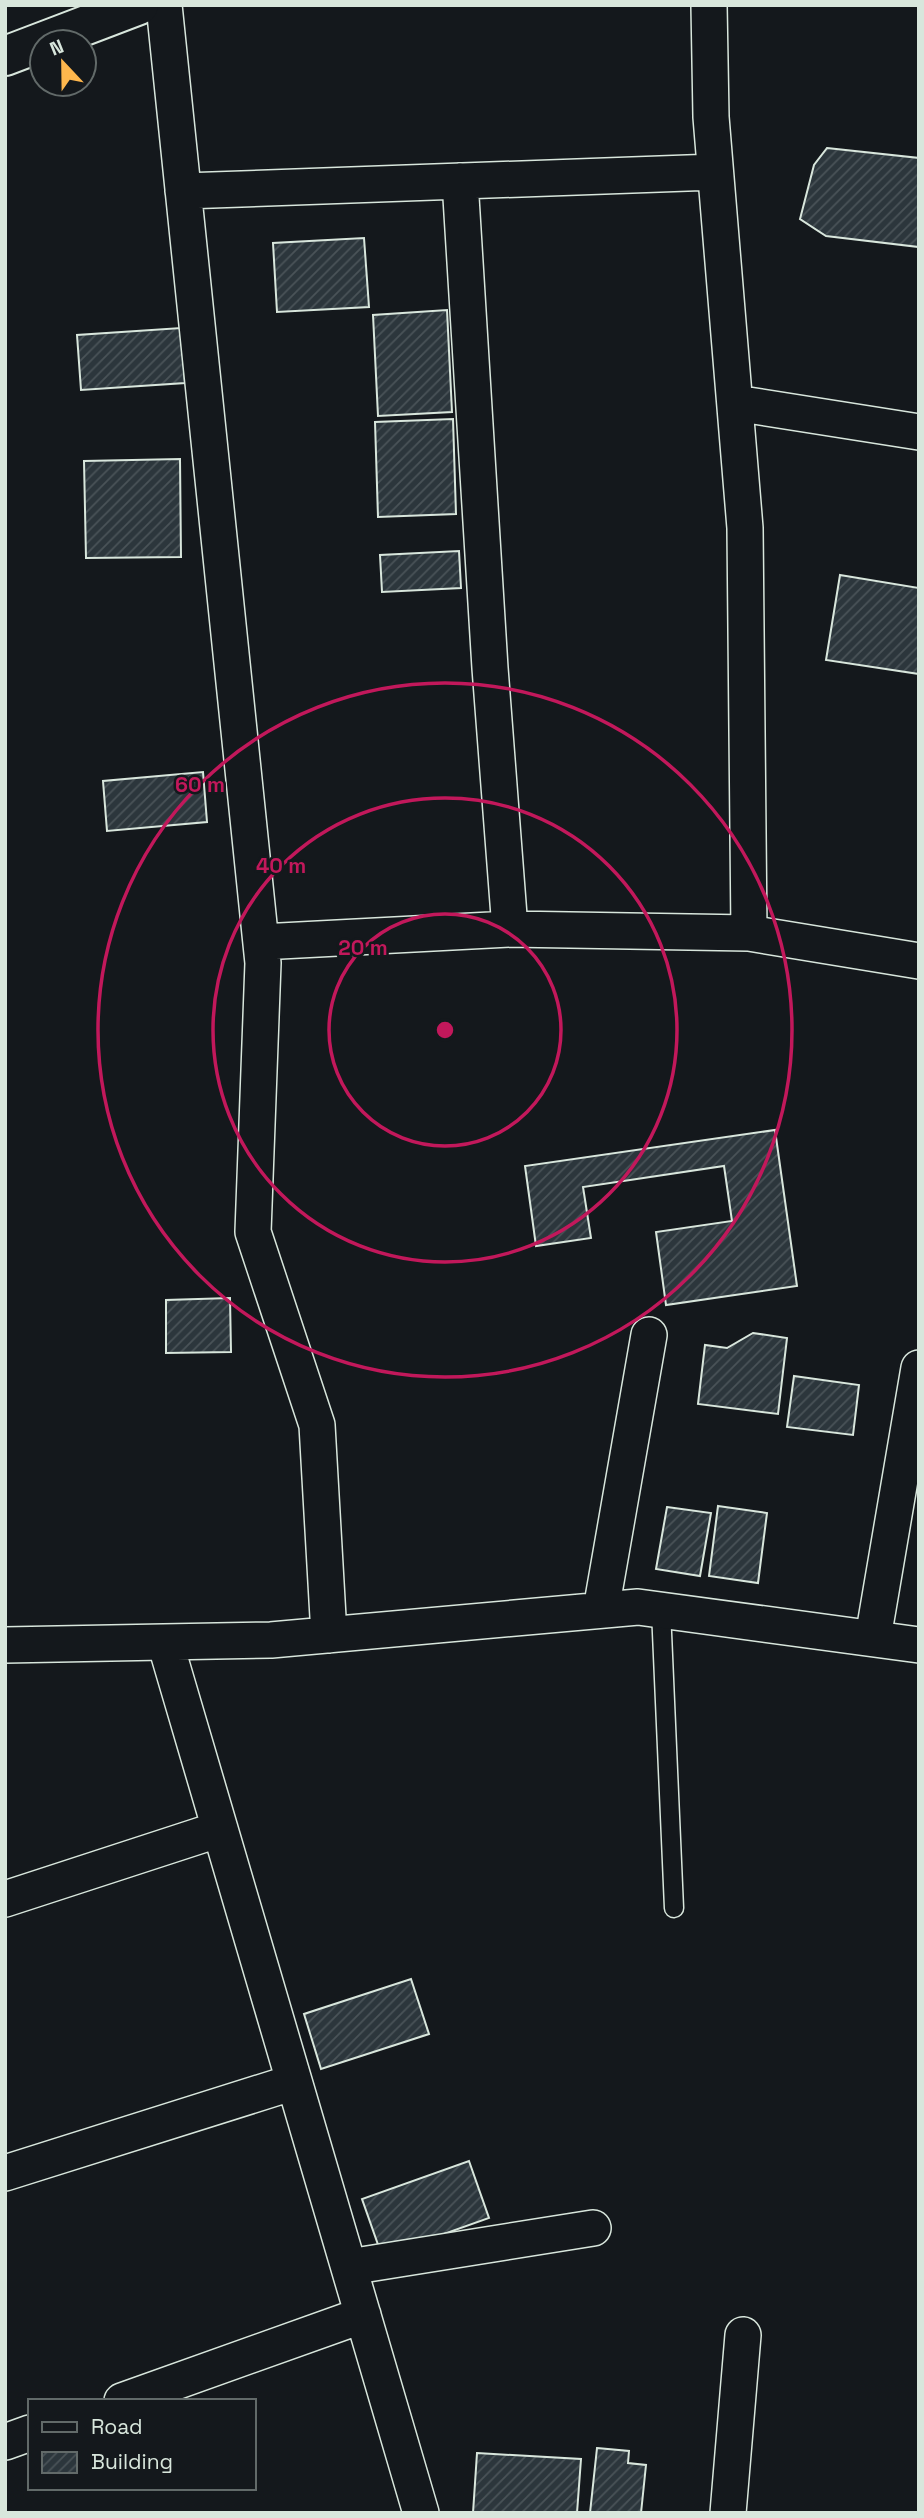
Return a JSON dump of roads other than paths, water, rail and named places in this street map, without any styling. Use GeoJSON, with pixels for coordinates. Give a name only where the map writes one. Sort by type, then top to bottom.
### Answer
{"type":"FeatureCollection","features":[{"type":"Feature","properties":{"kind":"street"},"geometry":{"type":"LineString","coordinates":[[5,56],[139,5]]}},
{"type":"Feature","properties":{"kind":"street"},"geometry":{"type":"LineString","coordinates":[[164,5],[263,963],[253,1231],[317,1425],[329,1634]]}},
{"type":"Feature","properties":{"kind":"street"},"geometry":{"type":"LineString","coordinates":[[709,5],[711,117],[745,528],[749,933]]}},
{"type":"Feature","properties":{"kind":"street"},"geometry":{"type":"LineString","coordinates":[[183,191],[715,172]]}},
{"type":"Feature","properties":{"kind":"street"},"geometry":{"type":"LineString","coordinates":[[460,181],[490,667],[510,929]]}},
{"type":"Feature","properties":{"kind":"street"},"geometry":{"type":"LineString","coordinates":[[735,403],[919,432]]}},
{"type":"Feature","properties":{"kind":"street"},"geometry":{"type":"LineString","coordinates":[[261,942],[510,929],[749,933],[919,961]]}},
{"type":"Feature","properties":{"kind":"street"},"geometry":{"type":"LineString","coordinates":[[601,1610],[649,1335]]}},
{"type":"Feature","properties":{"kind":"street"},"geometry":{"type":"LineString","coordinates":[[873,1638],[919,1368]]}},
{"type":"Feature","properties":{"kind":"street"},"geometry":{"type":"LineString","coordinates":[[5,1645],[271,1640],[638,1606],[919,1645]]}},
{"type":"Feature","properties":{"kind":"street"},"geometry":{"type":"LineString","coordinates":[[165,1642],[421,2513]]}},
{"type":"Feature","properties":{"kind":"street"},"geometry":{"type":"LineString","coordinates":[[5,1899],[220,1829]]}},
{"type":"Feature","properties":{"kind":"street"},"geometry":{"type":"LineString","coordinates":[[5,2173],[294,2082]]}},
{"type":"Feature","properties":{"kind":"street"},"geometry":{"type":"LineString","coordinates":[[349,2267],[593,2228]]}},
{"type":"Feature","properties":{"kind":"street"},"geometry":{"type":"LineString","coordinates":[[128,2399],[363,2315]]}},
{"type":"Feature","properties":{"kind":"street"},"geometry":{"type":"LineString","coordinates":[[728,2513],[743,2335]]}},
{"type":"Feature","properties":{"kind":"street"},"geometry":{"type":"LineString","coordinates":[[5,2442],[28,2434]]}},
{"type":"Feature","properties":{"kind":"lane"},"geometry":{"type":"LineString","coordinates":[[661,1610],[674,1908]]}}]}
